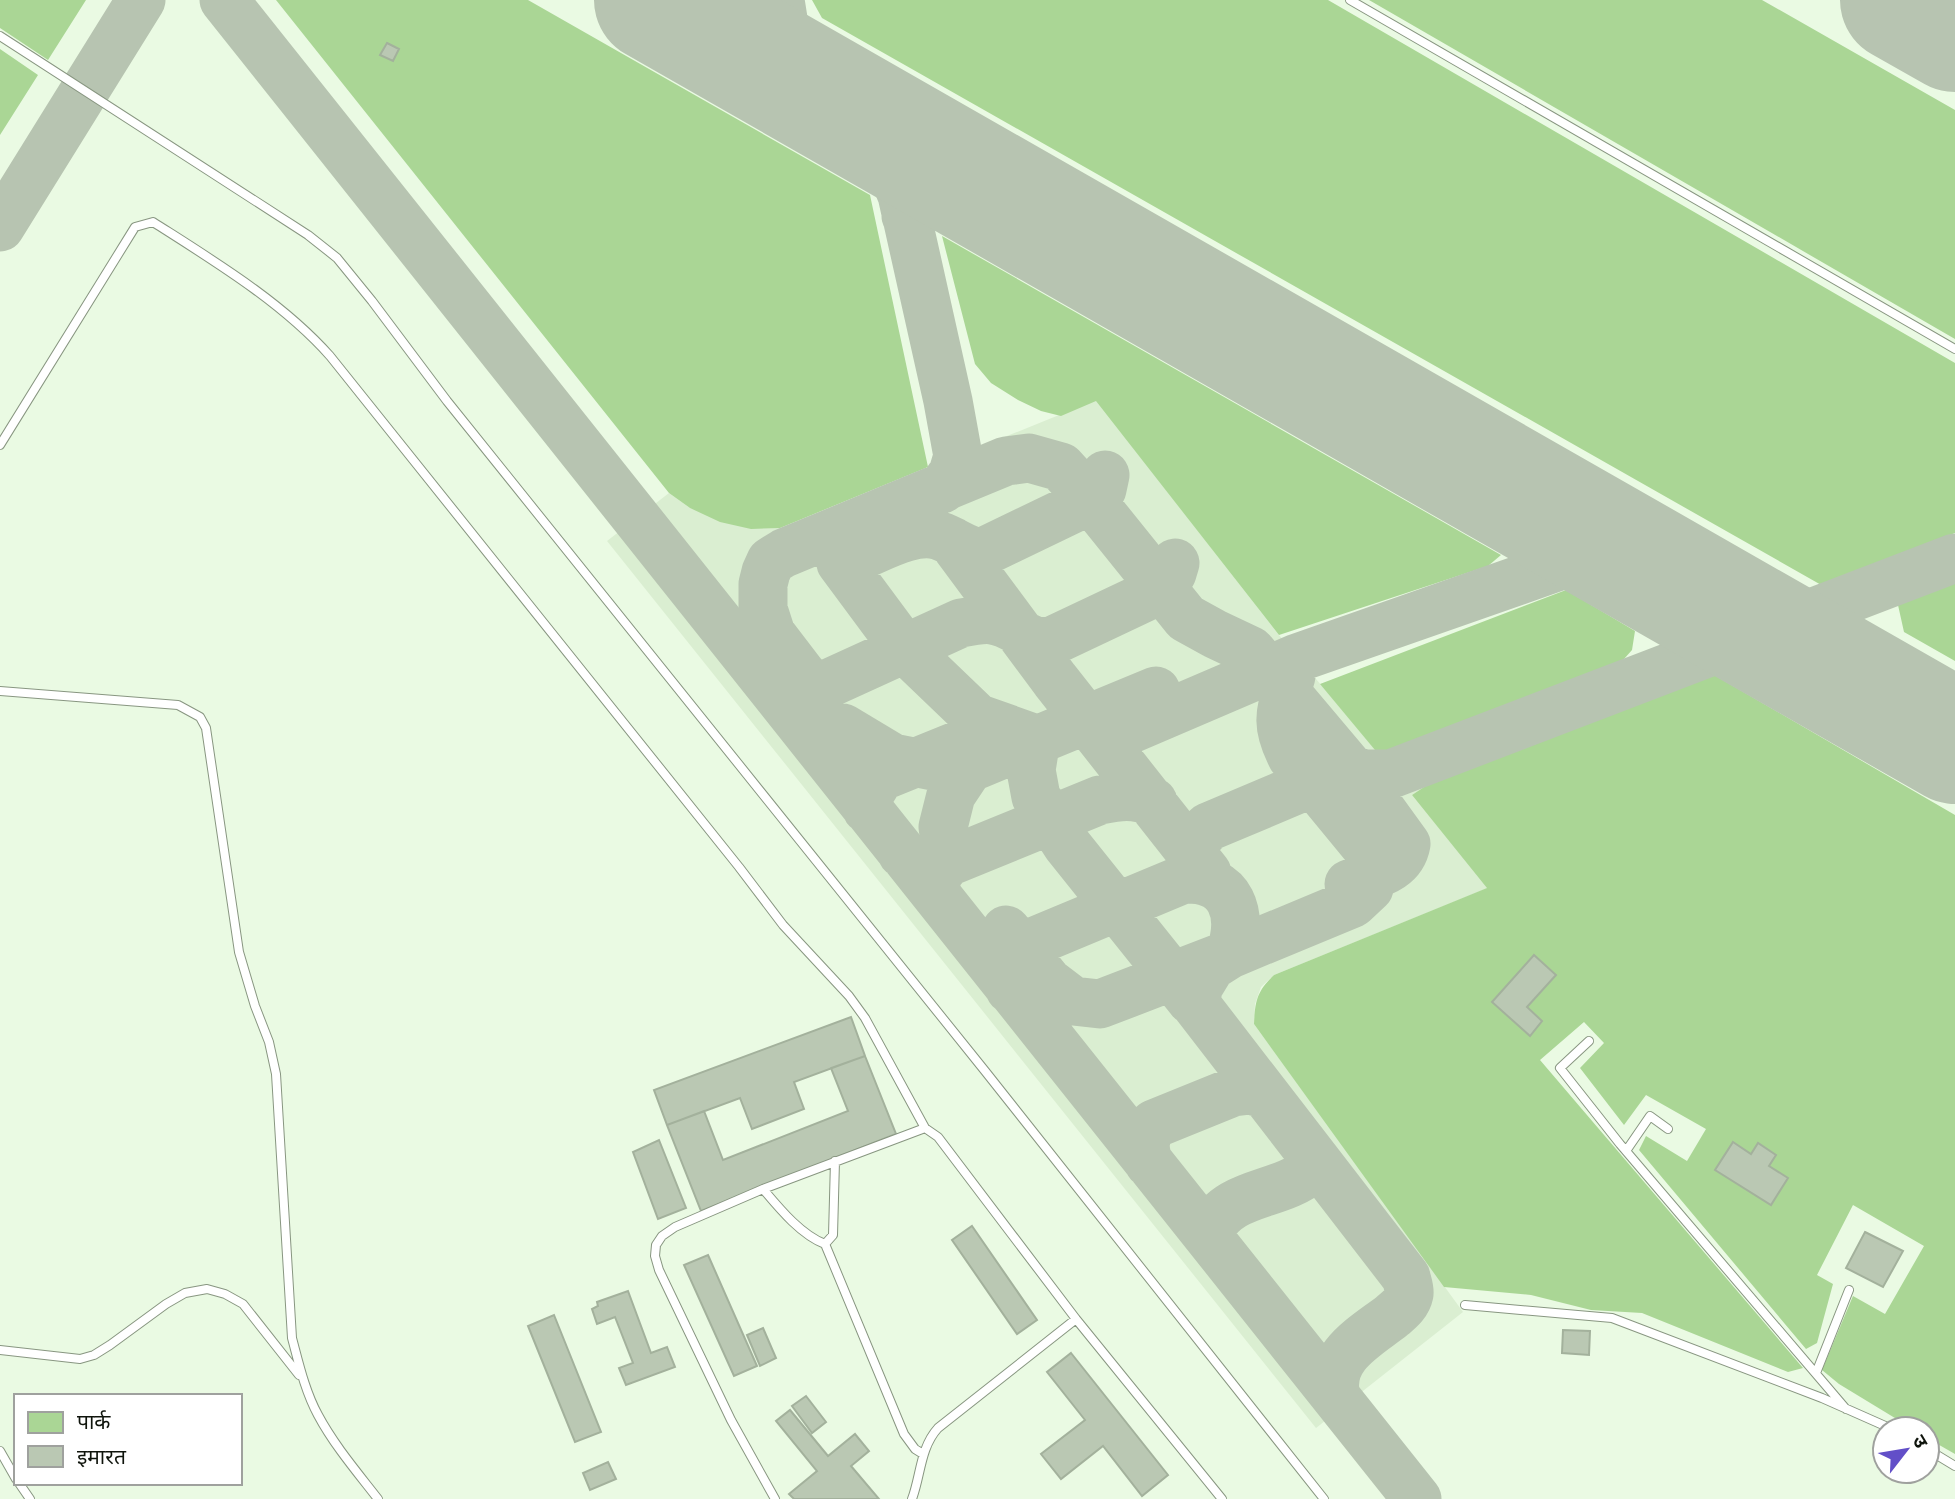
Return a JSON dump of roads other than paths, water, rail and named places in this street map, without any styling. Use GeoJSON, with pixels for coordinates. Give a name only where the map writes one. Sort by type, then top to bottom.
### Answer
{"type":"FeatureCollection","features":[{"type":"Feature","properties":{"kind":"lane"},"geometry":{"type":"LineString","coordinates":[[1350,0],[1955,349]]}},
{"type":"Feature","properties":{"kind":"lane"},"geometry":{"type":"LineString","coordinates":[[0,36],[308,234],[337,258],[447,401],[985,1071],[1324,1499]]}},
{"type":"Feature","properties":{"kind":"lane"},"geometry":{"type":"LineString","coordinates":[[0,444],[135,227],[153,222],[234,275],[315,339],[783,925],[849,996],[865,1018],[925,1128],[938,1137],[1076,1320],[1222,1499]]}},
{"type":"Feature","properties":{"kind":"lane"},"geometry":{"type":"LineString","coordinates":[[0,691],[178,705],[200,717],[206,728],[239,951],[255,1006],[270,1042],[276,1074],[292,1338],[303,1380],[317,1413],[335,1444],[377,1499]]}},
{"type":"Feature","properties":{"kind":"lane"},"geometry":{"type":"LineString","coordinates":[[1589,1041],[1560,1068],[1626,1151],[1846,1409]]}},
{"type":"Feature","properties":{"kind":"lane"},"geometry":{"type":"LineString","coordinates":[[1626,1151],[1650,1116],[1668,1129]]}},
{"type":"Feature","properties":{"kind":"lane"},"geometry":{"type":"LineString","coordinates":[[775,1499],[731,1420],[659,1269],[655,1255],[656,1245],[662,1236],[675,1227],[763,1189],[925,1128]]}},
{"type":"Feature","properties":{"kind":"lane"},"geometry":{"type":"LineString","coordinates":[[825,1244],[833,1235],[835,1161]]}},
{"type":"Feature","properties":{"kind":"lane"},"geometry":{"type":"LineString","coordinates":[[763,1189],[812,1237],[825,1244],[904,1434],[915,1449],[923,1454]]}},
{"type":"Feature","properties":{"kind":"lane"},"geometry":{"type":"LineString","coordinates":[[0,1350],[80,1359],[110,1345],[185,1293],[207,1289],[225,1294],[243,1304],[303,1380]]}},
{"type":"Feature","properties":{"kind":"lane"},"geometry":{"type":"LineString","coordinates":[[1815,1373],[1849,1290]]}},
{"type":"Feature","properties":{"kind":"lane"},"geometry":{"type":"LineString","coordinates":[[1465,1305],[1612,1318],[1871,1420]]}},
{"type":"Feature","properties":{"kind":"lane"},"geometry":{"type":"LineString","coordinates":[[912,1499],[923,1454],[930,1437],[938,1428],[1076,1320]]}},
{"type":"Feature","properties":{"kind":"lane"},"geometry":{"type":"LineString","coordinates":[[1,1456],[14,1476]]}}]}
